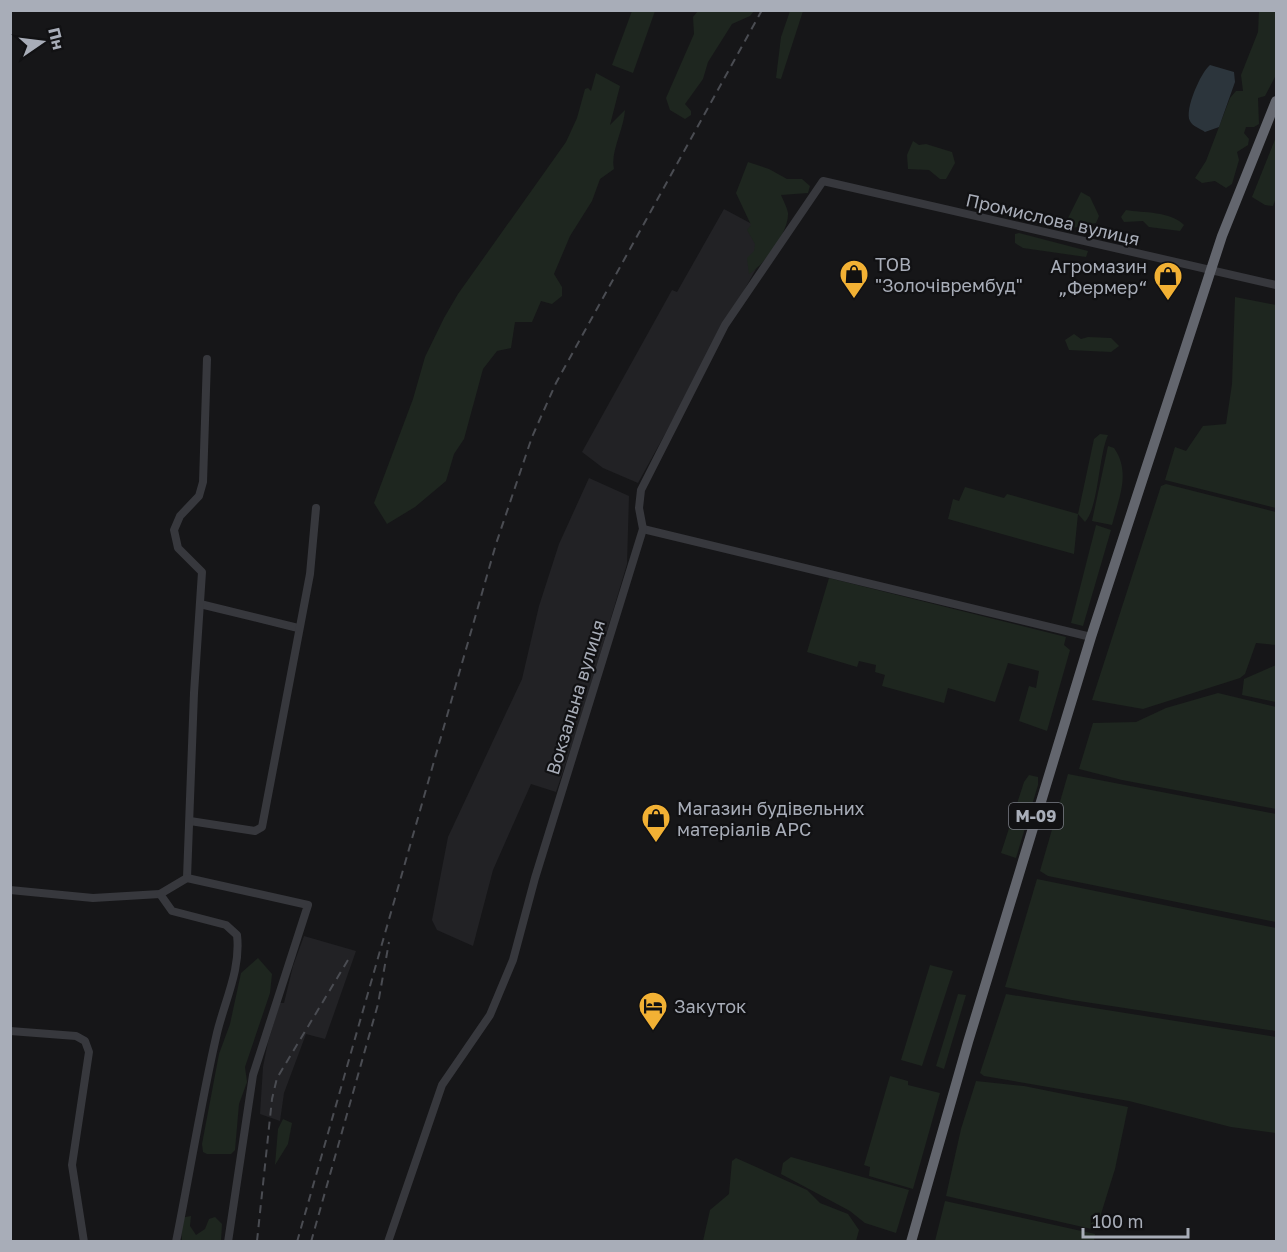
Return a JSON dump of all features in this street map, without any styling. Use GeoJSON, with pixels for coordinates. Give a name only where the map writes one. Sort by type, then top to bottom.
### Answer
{"type":"FeatureCollection","features":[{"type":"Feature","properties":{"kind":"highway","name":"М-09"},"geometry":{"type":"LineString","coordinates":[[911,1242],[968,1042],[1091,637],[1210,271],[1276,101]]}},
{"type":"Feature","properties":{"kind":"street","name":"Промислова вулиця"},"geometry":{"type":"LineString","coordinates":[[823,181],[1276,285]]}},
{"type":"Feature","properties":{"kind":"street","name":"Вокзальна вулиця"},"geometry":{"type":"LineString","coordinates":[[388,1242],[442,1085],[490,1015],[513,960],[535,878],[643,529],[639,508],[641,490],[725,325],[823,181]]}},
{"type":"Feature","properties":{"kind":"street"},"geometry":{"type":"LineString","coordinates":[[187,878],[202,572],[178,548],[174,530],[180,516],[199,496],[203,482],[207,359]]}},
{"type":"Feature","properties":{"kind":"street"},"geometry":{"type":"LineString","coordinates":[[189,821],[255,831],[262,827],[310,573],[316,508]]}},
{"type":"Feature","properties":{"kind":"street"},"geometry":{"type":"LineString","coordinates":[[643,529],[1091,637]]}},
{"type":"Feature","properties":{"kind":"street"},"geometry":{"type":"LineString","coordinates":[[200,604],[298,628]]}},
{"type":"Feature","properties":{"kind":"street"},"geometry":{"type":"LineString","coordinates":[[10,890],[93,898],[160,894],[187,878],[308,904],[253,1075],[228,1242]]}},
{"type":"Feature","properties":{"kind":"street"},"geometry":{"type":"LineString","coordinates":[[160,894],[172,910],[226,924],[237,934],[238,946],[238,961],[218,1032],[176,1242]]}},
{"type":"Feature","properties":{"kind":"street"},"geometry":{"type":"LineString","coordinates":[[10,1031],[76,1036],[85,1041],[89,1052],[72,1165],[73,1187],[84,1229],[84,1242]]}},
{"type":"Feature","properties":{"kind":"shaded area"},"geometry":{"type":"Polygon","coordinates":[[[632,11],[655,11],[633,73],[612,65],[632,11]]]}},
{"type":"Feature","properties":{"kind":"shaded area"},"geometry":{"type":"Polygon","coordinates":[[[698,11],[754,11],[750,16],[732,24],[708,62],[703,79],[685,104],[691,111],[691,115],[685,119],[670,110],[666,98],[694,34],[693,17],[698,11]]]}},
{"type":"Feature","properties":{"kind":"shaded area"},"geometry":{"type":"Polygon","coordinates":[[[790,11],[803,11],[781,79],[776,78],[781,37],[790,11]]]}},
{"type":"Feature","properties":{"kind":"shaded area"},"geometry":{"type":"Polygon","coordinates":[[[1259,11],[1276,11],[1276,75],[1265,96],[1258,98],[1259,124],[1246,127],[1244,133],[1249,139],[1248,145],[1237,152],[1239,160],[1232,184],[1226,188],[1215,181],[1202,183],[1195,178],[1206,161],[1230,98],[1236,91],[1243,91],[1241,75],[1258,32],[1259,11]]]}},
{"type":"Feature","properties":{"kind":"shaded area"},"geometry":{"type":"Polygon","coordinates":[[[1210,65],[1234,72],[1235,82],[1219,127],[1205,132],[1190,121],[1189,109],[1202,75],[1210,65]]]}},
{"type":"Feature","properties":{"kind":"shaded area"},"geometry":{"type":"Polygon","coordinates":[[[596,73],[620,86],[610,125],[625,110],[624,117],[614,155],[614,169],[600,179],[592,201],[570,236],[554,274],[562,287],[562,296],[552,304],[541,301],[532,322],[515,322],[511,348],[497,351],[483,369],[464,439],[454,454],[446,481],[415,507],[387,524],[374,503],[413,399],[425,357],[458,294],[566,142],[577,118],[585,89],[588,88],[591,91],[596,73]]]}},
{"type":"Feature","properties":{"kind":"shaded area"},"geometry":{"type":"Polygon","coordinates":[[[1276,137],[1276,198],[1273,206],[1265,205],[1252,197],[1276,137]]]}},
{"type":"Feature","properties":{"kind":"shaded area"},"geometry":{"type":"Polygon","coordinates":[[[913,141],[919,145],[926,144],[952,152],[955,163],[946,179],[940,179],[929,170],[908,169],[907,155],[913,141]]]}},
{"type":"Feature","properties":{"kind":"shaded area"},"geometry":{"type":"Polygon","coordinates":[[[748,162],[769,169],[787,179],[802,179],[810,186],[808,193],[781,195],[788,213],[784,229],[768,256],[749,274],[747,258],[754,251],[755,244],[747,230],[751,225],[736,193],[748,162]]]}},
{"type":"Feature","properties":{"kind":"shaded area"},"geometry":{"type":"Polygon","coordinates":[[[1081,192],[1090,197],[1099,216],[1096,223],[1068,229],[1064,226],[1081,192]]]}},
{"type":"Feature","properties":{"kind":"shaded area"},"geometry":{"type":"Polygon","coordinates":[[[724,209],[774,236],[638,483],[603,468],[582,452],[672,290],[677,292],[724,209]]]}},
{"type":"Feature","properties":{"kind":"shaded area"},"geometry":{"type":"Polygon","coordinates":[[[1126,210],[1172,217],[1184,225],[1180,231],[1149,227],[1143,221],[1124,222],[1121,217],[1126,210]]]}},
{"type":"Feature","properties":{"kind":"shaded area"},"geometry":{"type":"Polygon","coordinates":[[[1019,233],[1088,251],[1086,257],[1023,248],[1015,243],[1015,234],[1019,233]]]}},
{"type":"Feature","properties":{"kind":"shaded area"},"geometry":{"type":"Polygon","coordinates":[[[1235,297],[1276,305],[1276,508],[1165,480],[1175,447],[1186,451],[1203,426],[1226,424],[1232,384],[1235,297]]]}},
{"type":"Feature","properties":{"kind":"shaded area"},"geometry":{"type":"Polygon","coordinates":[[[1074,334],[1081,339],[1111,338],[1119,346],[1111,352],[1069,350],[1065,340],[1074,334]]]}},
{"type":"Feature","properties":{"kind":"shaded area"},"geometry":{"type":"Polygon","coordinates":[[[1100,434],[1108,435],[1090,515],[1085,522],[1078,514],[1094,439],[1100,434]]]}},
{"type":"Feature","properties":{"kind":"shaded area"},"geometry":{"type":"Polygon","coordinates":[[[1108,446],[1114,448],[1119,457],[1123,476],[1112,525],[1092,521],[1108,446]]]}},
{"type":"Feature","properties":{"kind":"shaded area"},"geometry":{"type":"Polygon","coordinates":[[[589,478],[629,496],[627,564],[579,725],[556,792],[531,784],[493,870],[473,946],[437,930],[432,920],[448,837],[522,679],[539,606],[559,544],[589,478]]]}},
{"type":"Feature","properties":{"kind":"shaded area"},"geometry":{"type":"Polygon","coordinates":[[[1166,484],[1276,512],[1276,645],[1256,643],[1245,674],[1240,678],[1143,709],[1092,700],[1161,486],[1166,484]]]}},
{"type":"Feature","properties":{"kind":"shaded area"},"geometry":{"type":"Polygon","coordinates":[[[965,487],[1004,498],[1007,494],[1078,514],[1074,554],[948,519],[953,499],[959,501],[965,487]]]}},
{"type":"Feature","properties":{"kind":"shaded area"},"geometry":{"type":"Polygon","coordinates":[[[1096,525],[1111,530],[1083,626],[1071,623],[1096,525]]]}},
{"type":"Feature","properties":{"kind":"shaded area"},"geometry":{"type":"Polygon","coordinates":[[[829,578],[1066,637],[1064,645],[1070,650],[1047,731],[1019,721],[1029,686],[1036,688],[1039,671],[1008,663],[995,702],[948,688],[944,703],[882,686],[885,675],[875,672],[876,665],[859,661],[857,667],[807,652],[829,578]]]}},
{"type":"Feature","properties":{"kind":"shaded area"},"geometry":{"type":"Polygon","coordinates":[[[1276,665],[1276,702],[1242,695],[1244,679],[1276,665]]]}},
{"type":"Feature","properties":{"kind":"shaded area"},"geometry":{"type":"Polygon","coordinates":[[[1218,693],[1276,707],[1276,809],[1122,780],[1079,769],[1093,723],[1136,722],[1166,708],[1218,693]]]}},
{"type":"Feature","properties":{"kind":"shaded area"},"geometry":{"type":"Polygon","coordinates":[[[1068,774],[1276,814],[1276,922],[1048,876],[1040,871],[1068,774]]]}},
{"type":"Feature","properties":{"kind":"shaded area"},"geometry":{"type":"Polygon","coordinates":[[[1029,775],[1038,777],[1038,785],[1016,858],[1001,853],[1024,782],[1029,775]]]}},
{"type":"Feature","properties":{"kind":"shaded area"},"geometry":{"type":"Polygon","coordinates":[[[1037,879],[1276,928],[1276,1031],[1072,1000],[1005,987],[1037,879]]]}},
{"type":"Feature","properties":{"kind":"shaded area"},"geometry":{"type":"Polygon","coordinates":[[[304,936],[356,951],[325,1039],[306,1034],[284,1093],[280,1121],[260,1114],[263,1067],[280,1003],[284,1003],[293,966],[304,936]]]}},
{"type":"Feature","properties":{"kind":"shaded area"},"geometry":{"type":"Polygon","coordinates":[[[258,958],[272,974],[270,993],[245,1067],[247,1082],[239,1104],[235,1150],[231,1154],[207,1154],[203,1152],[202,1144],[219,1054],[230,1024],[241,973],[258,958]]]}},
{"type":"Feature","properties":{"kind":"shaded area"},"geometry":{"type":"Polygon","coordinates":[[[930,965],[953,971],[922,1066],[901,1060],[930,965]]]}},
{"type":"Feature","properties":{"kind":"shaded area"},"geometry":{"type":"Polygon","coordinates":[[[958,994],[966,995],[944,1069],[936,1066],[958,994]]]}},
{"type":"Feature","properties":{"kind":"shaded area"},"geometry":{"type":"Polygon","coordinates":[[[1006,994],[1276,1037],[1276,1133],[1231,1127],[1129,1101],[984,1076],[980,1073],[1006,994]]]}},
{"type":"Feature","properties":{"kind":"shaded area"},"geometry":{"type":"Polygon","coordinates":[[[890,1076],[908,1081],[908,1085],[940,1093],[913,1189],[869,1176],[870,1167],[864,1165],[890,1076]]]}},
{"type":"Feature","properties":{"kind":"shaded area"},"geometry":{"type":"Polygon","coordinates":[[[976,1081],[1024,1086],[1128,1107],[1115,1169],[1096,1230],[946,1196],[961,1129],[976,1081]]]}},
{"type":"Feature","properties":{"kind":"shaded area"},"geometry":{"type":"Polygon","coordinates":[[[283,1119],[292,1123],[288,1144],[275,1165],[278,1129],[283,1119]]]}},
{"type":"Feature","properties":{"kind":"shaded area"},"geometry":{"type":"Polygon","coordinates":[[[791,1157],[909,1190],[896,1233],[865,1223],[850,1211],[781,1174],[783,1163],[791,1157]]]}},
{"type":"Feature","properties":{"kind":"shaded area"},"geometry":{"type":"Polygon","coordinates":[[[736,1158],[807,1190],[820,1203],[848,1214],[859,1230],[856,1241],[703,1241],[710,1210],[729,1194],[732,1161],[736,1158]]]}},
{"type":"Feature","properties":{"kind":"shaded area"},"geometry":{"type":"Polygon","coordinates":[[[945,1201],[1095,1234],[1094,1241],[935,1241],[945,1201]]]}},
{"type":"Feature","properties":{"kind":"shaded area"},"geometry":{"type":"Polygon","coordinates":[[[191,1216],[190,1226],[196,1235],[205,1229],[209,1219],[215,1217],[222,1224],[221,1241],[182,1241],[180,1218],[191,1216]]]}},
{"type":"Feature","properties":{"kind":"railway"},"geometry":{"type":"LineString","coordinates":[[297,1242],[496,544],[532,437],[556,383],[762,10]]}},
{"type":"Feature","properties":{"kind":"railway"},"geometry":{"type":"LineString","coordinates":[[311,1242],[378,1004],[389,942]]}},
{"type":"Feature","properties":{"kind":"railway"},"geometry":{"type":"LineString","coordinates":[[257,1241],[272,1099],[277,1078],[351,955]]}},
{"type":"Feature","properties":{"kind":"place","name":"ТОВ \"Золочіврембуд\""},"geometry":{"type":"Point","coordinates":[854,300]}},
{"type":"Feature","properties":{"kind":"place","name":"Агромазин „Фермер“"},"geometry":{"type":"Point","coordinates":[1168,302]}},
{"type":"Feature","properties":{"kind":"place","name":"Магазин будівельних матеріалів APC"},"geometry":{"type":"Point","coordinates":[656,844]}},
{"type":"Feature","properties":{"kind":"place","name":"Закуток"},"geometry":{"type":"Point","coordinates":[653,1032]}}]}
